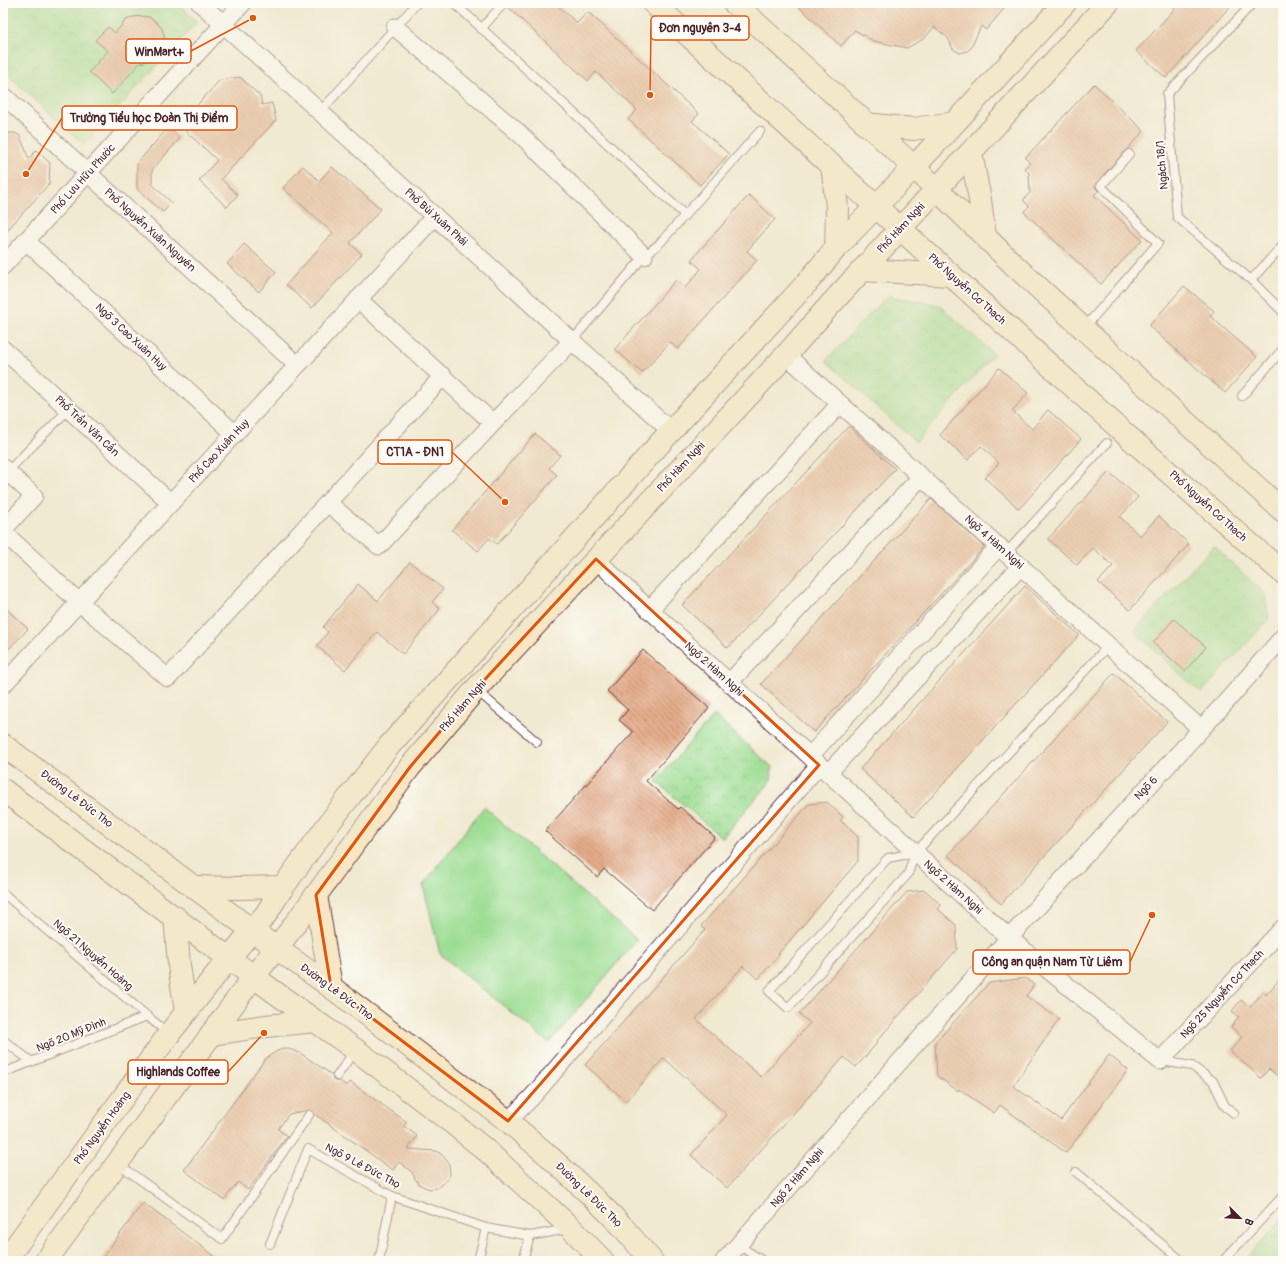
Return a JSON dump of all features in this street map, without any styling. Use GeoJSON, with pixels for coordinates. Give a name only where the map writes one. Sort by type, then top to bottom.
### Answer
{"type":"FeatureCollection","features":[{"type":"Feature","properties":{"kind":"main road","name":"Phố Nguyễn Cơ Thạch"},"geometry":{"type":"LineString","coordinates":[[653,3],[1124,433],[1283,573]]}},
{"type":"Feature","properties":{"kind":"main road"},"geometry":{"type":"LineString","coordinates":[[252,930],[266,914],[283,887],[330,822],[389,746],[671,431],[806,284],[836,248],[914,167],[1065,3]]}},
{"type":"Feature","properties":{"kind":"main road","name":"Phố Hàm Nghi"},"geometry":{"type":"LineString","coordinates":[[254,976],[316,895],[410,767],[476,689],[786,355],[862,270],[1108,3]]}},
{"type":"Feature","properties":{"kind":"main road"},"geometry":{"type":"LineString","coordinates":[[736,4],[865,124],[914,167],[1015,266],[1283,511]]}},
{"type":"Feature","properties":{"kind":"main road"},"geometry":{"type":"LineString","coordinates":[[865,124],[912,129],[954,123]]}},
{"type":"Feature","properties":{"kind":"main road"},"geometry":{"type":"LineString","coordinates":[[971,153],[985,236]]}},
{"type":"Feature","properties":{"kind":"main road"},"geometry":{"type":"LineString","coordinates":[[832,165],[837,208],[836,248]]}},
{"type":"Feature","properties":{"kind":"main road"},"geometry":{"type":"LineString","coordinates":[[862,270],[951,275]]}},
{"type":"Feature","properties":{"kind":"main road"},"geometry":{"type":"LineString","coordinates":[[486,638],[507,656]]}},
{"type":"Feature","properties":{"kind":"main road","name":"Đường Lê Đức Thọ"},"geometry":{"type":"LineString","coordinates":[[3,745],[276,948],[331,987],[508,1121],[550,1157],[597,1201],[621,1225],[652,1261]]}},
{"type":"Feature","properties":{"kind":"main road"},"geometry":{"type":"LineString","coordinates":[[3,790],[455,1124],[571,1228],[603,1261]]}},
{"type":"Feature","properties":{"kind":"main road"},"geometry":{"type":"LineString","coordinates":[[194,887],[283,887]]}},
{"type":"Feature","properties":{"kind":"main road"},"geometry":{"type":"LineString","coordinates":[[316,895],[331,987]]}},
{"type":"Feature","properties":{"kind":"main road"},"geometry":{"type":"LineString","coordinates":[[175,917],[179,965],[186,1012]]}},
{"type":"Feature","properties":{"kind":"main road","name":"Phố Nguyễn Hoàng"},"geometry":{"type":"LineString","coordinates":[[5,1261],[169,1034],[252,930]]}},
{"type":"Feature","properties":{"kind":"main road"},"geometry":{"type":"LineString","coordinates":[[46,1261],[254,976]]}},
{"type":"Feature","properties":{"kind":"main road"},"geometry":{"type":"LineString","coordinates":[[211,1034],[315,1020]]}},
{"type":"Feature","properties":{"kind":"street","name":"Phố Bùi Xuân Phái"},"geometry":{"type":"LineString","coordinates":[[200,3],[671,431]]}},
{"type":"Feature","properties":{"kind":"street","name":"Phố Lưu Hữu Phước"},"geometry":{"type":"LineString","coordinates":[[3,266],[243,3]]}},
{"type":"Feature","properties":{"kind":"street"},"geometry":{"type":"LineString","coordinates":[[395,27],[520,134],[644,256]]}},
{"type":"Feature","properties":{"kind":"street","name":"Phố Nguyễn Xuân Nguyên"},"geometry":{"type":"LineString","coordinates":[[3,95],[297,365]]}},
{"type":"Feature","properties":{"kind":"street","name":"Phố Cao Xuân Huy"},"geometry":{"type":"LineString","coordinates":[[3,685],[435,216]]}},
{"type":"Feature","properties":{"kind":"street","name":"Ngõ 3 Cao Xuân Huy"},"geometry":{"type":"LineString","coordinates":[[26,241],[235,434]]}},
{"type":"Feature","properties":{"kind":"street"},"geometry":{"type":"LineString","coordinates":[[358,299],[493,423]]}},
{"type":"Feature","properties":{"kind":"street"},"geometry":{"type":"LineString","coordinates":[[328,503],[379,546],[493,423],[572,341]]}},
{"type":"Feature","properties":{"kind":"street","name":"Phố Trần Văn Cẩn"},"geometry":{"type":"LineString","coordinates":[[3,349],[171,503]]}},
{"type":"Feature","properties":{"kind":"street","name":"Ngõ 4 Hàm Nghi"},"geometry":{"type":"LineString","coordinates":[[786,355],[1201,729]]}},
{"type":"Feature","properties":{"kind":"street"},"geometry":{"type":"LineString","coordinates":[[5,470],[34,496],[3,531],[79,602],[168,678],[443,376]]}},
{"type":"Feature","properties":{"kind":"street"},"geometry":{"type":"LineString","coordinates":[[649,610],[840,404]]}},
{"type":"Feature","properties":{"kind":"street"},"geometry":{"type":"LineString","coordinates":[[729,683],[921,477]]}},
{"type":"Feature","properties":{"kind":"street"},"geometry":{"type":"LineString","coordinates":[[508,1121],[532,1097],[1003,550]]}},
{"type":"Feature","properties":{"kind":"street","name":"Ngõ 2 Hàm Nghi"},"geometry":{"type":"LineString","coordinates":[[596,559],[649,610],[1009,938],[724,1261]]}},
{"type":"Feature","properties":{"kind":"street"},"geometry":{"type":"LineString","coordinates":[[819,765],[1021,566]]}},
{"type":"Feature","properties":{"kind":"street","name":"Ngõ 6"},"geometry":{"type":"LineString","coordinates":[[1009,938],[1283,638]]}},
{"type":"Feature","properties":{"kind":"street","name":"Ngõ 25 Nguyễn Cơ Thạch"},"geometry":{"type":"LineString","coordinates":[[1160,1061],[1283,928]]}},
{"type":"Feature","properties":{"kind":"street"},"geometry":{"type":"LineString","coordinates":[[1009,938],[1160,1061]]}},
{"type":"Feature","properties":{"kind":"lane"},"geometry":{"type":"LineString","coordinates":[[320,112],[417,3]]}},
{"type":"Feature","properties":{"kind":"lane"},"geometry":{"type":"LineString","coordinates":[[454,3],[685,215]]}},
{"type":"Feature","properties":{"kind":"lane"},"geometry":{"type":"LineString","coordinates":[[481,29],[504,3]]}},
{"type":"Feature","properties":{"kind":"lane","name":"Ngách 18/1"},"geometry":{"type":"LineString","coordinates":[[1253,3],[1167,94],[1177,217],[1250,280],[1283,312]]}},
{"type":"Feature","properties":{"kind":"lane"},"geometry":{"type":"LineString","coordinates":[[572,341],[644,256],[659,244],[760,131]]}},
{"type":"Feature","properties":{"kind":"lane"},"geometry":{"type":"LineString","coordinates":[[1083,328],[1158,243],[1101,186],[1130,154]]}},
{"type":"Feature","properties":{"kind":"lane"},"geometry":{"type":"LineString","coordinates":[[1250,280],[1283,245]]}},
{"type":"Feature","properties":{"kind":"lane"},"geometry":{"type":"LineString","coordinates":[[1242,396],[1283,349]]}},
{"type":"Feature","properties":{"kind":"lane"},"geometry":{"type":"LineString","coordinates":[[5,470],[69,409]]}},
{"type":"Feature","properties":{"kind":"lane"},"geometry":{"type":"LineString","coordinates":[[1003,550],[1107,443]]}},
{"type":"Feature","properties":{"kind":"lane"},"geometry":{"type":"LineString","coordinates":[[915,853],[888,858],[769,991],[788,1008],[908,874],[915,853],[1109,645]]}},
{"type":"Feature","properties":{"kind":"lane"},"geometry":{"type":"LineString","coordinates":[[476,689],[537,742]]}},
{"type":"Feature","properties":{"kind":"lane","name":"Ngõ 21 Nguyễn Hoàng"},"geometry":{"type":"LineString","coordinates":[[3,892],[169,1034]]}},
{"type":"Feature","properties":{"kind":"lane","name":"Ngõ 20 Mỹ Đình"},"geometry":{"type":"LineString","coordinates":[[3,1073],[147,1016]]}},
{"type":"Feature","properties":{"kind":"lane"},"geometry":{"type":"LineString","coordinates":[[3,1040],[32,1062]]}},
{"type":"Feature","properties":{"kind":"lane"},"geometry":{"type":"LineString","coordinates":[[337,1076],[356,1050]]}},
{"type":"Feature","properties":{"kind":"lane"},"geometry":{"type":"LineString","coordinates":[[1160,1061],[1192,1066],[1213,1081],[1225,1106],[1234,1113]]}},
{"type":"Feature","properties":{"kind":"lane"},"geometry":{"type":"LineString","coordinates":[[117,1163],[222,1239],[309,1115]]}},
{"type":"Feature","properties":{"kind":"lane","name":"Ngõ 9 Lê Đức Thọ"},"geometry":{"type":"LineString","coordinates":[[270,1244],[308,1149],[392,1196],[486,1228],[530,1236],[571,1228]]}},
{"type":"Feature","properties":{"kind":"lane"},"geometry":{"type":"LineString","coordinates":[[1076,1172],[1182,1261]]}},
{"type":"Feature","properties":{"kind":"lane"},"geometry":{"type":"LineString","coordinates":[[379,1261],[392,1196]]}},
{"type":"Feature","properties":{"kind":"lane"},"geometry":{"type":"LineString","coordinates":[[1224,1261],[1283,1196]]}},
{"type":"Feature","properties":{"kind":"lane"},"geometry":{"type":"LineString","coordinates":[[478,1261],[486,1228]]}},
{"type":"Feature","properties":{"kind":"lane"},"geometry":{"type":"LineString","coordinates":[[523,1261],[530,1236]]}},
{"type":"Feature","properties":{"kind":"lane"},"geometry":{"type":"LineString","coordinates":[[738,1245],[764,1261]]}},
{"type":"Feature","properties":{"kind":"highlighted area"},"geometry":{"type":"Polygon","coordinates":[[[596,559],[819,765],[508,1121],[331,987],[316,895],[410,767],[476,689],[596,559]]]}},
{"type":"Feature","properties":{"kind":"green space"},"geometry":{"type":"Polygon","coordinates":[[[3,3],[177,3],[197,22],[84,145],[3,70],[3,3]]]}},
{"type":"Feature","properties":{"kind":"green space"},"geometry":{"type":"Polygon","coordinates":[[[889,296],[939,305],[994,354],[916,442],[826,361],[880,303],[889,296]]]}},
{"type":"Feature","properties":{"kind":"green space"},"geometry":{"type":"Polygon","coordinates":[[[1214,546],[1265,594],[1269,619],[1201,693],[1134,631],[1214,546]]]}},
{"type":"Feature","properties":{"kind":"green space"},"geometry":{"type":"Polygon","coordinates":[[[714,715],[772,767],[771,781],[722,838],[656,781],[714,715]]]}},
{"type":"Feature","properties":{"kind":"green space"},"geometry":{"type":"Polygon","coordinates":[[[484,807],[637,940],[549,1043],[440,954],[423,885],[484,807]]]}},
{"type":"Feature","properties":{"kind":"green space"},"geometry":{"type":"Polygon","coordinates":[[[1283,1218],[1283,1261],[1243,1261],[1283,1218]]]}},
{"type":"Feature","properties":{"kind":"building"},"geometry":{"type":"Polygon","coordinates":[[[509,3],[555,3],[577,23],[588,12],[699,114],[692,121],[729,154],[700,185],[628,119],[637,110],[596,72],[588,81],[508,7],[509,3]]]}},
{"type":"Feature","properties":{"kind":"building"},"geometry":{"type":"Polygon","coordinates":[[[795,3],[1009,3],[986,30],[981,26],[971,48],[960,53],[953,49],[948,38],[934,27],[925,38],[907,48],[873,41],[855,30],[841,46],[795,3]]]}},
{"type":"Feature","properties":{"kind":"building"},"geometry":{"type":"Polygon","coordinates":[[[1180,3],[1233,3],[1166,78],[1136,51],[1180,3]]]}},
{"type":"Feature","properties":{"kind":"building"},"geometry":{"type":"Polygon","coordinates":[[[141,16],[149,17],[161,27],[164,34],[162,49],[157,56],[151,60],[140,63],[112,94],[89,72],[108,51],[95,40],[108,27],[115,33],[126,20],[141,16]]]}},
{"type":"Feature","properties":{"kind":"building"},"geometry":{"type":"Polygon","coordinates":[[[240,77],[260,96],[262,105],[272,103],[276,120],[221,179],[238,195],[227,207],[199,181],[217,160],[179,125],[220,80],[240,77]]]}},
{"type":"Feature","properties":{"kind":"building"},"geometry":{"type":"Polygon","coordinates":[[[1094,84],[1144,131],[1094,185],[1098,191],[1094,195],[1142,240],[1101,284],[1024,212],[1029,206],[1023,200],[1030,193],[1029,173],[1024,168],[1030,163],[1025,158],[1094,84]]]}},
{"type":"Feature","properties":{"kind":"building"},"geometry":{"type":"Polygon","coordinates":[[[168,128],[180,138],[152,170],[152,184],[172,203],[163,212],[137,189],[137,163],[168,128]]]}},
{"type":"Feature","properties":{"kind":"building"},"geometry":{"type":"Polygon","coordinates":[[[3,133],[15,133],[20,136],[29,159],[36,150],[50,163],[49,184],[3,235],[3,133]]]}},
{"type":"Feature","properties":{"kind":"building"},"geometry":{"type":"Polygon","coordinates":[[[303,166],[319,181],[332,167],[381,209],[350,243],[362,254],[312,308],[286,285],[333,233],[283,188],[303,166]]]}},
{"type":"Feature","properties":{"kind":"building"},"geometry":{"type":"Polygon","coordinates":[[[749,195],[775,219],[747,251],[757,260],[678,349],[670,342],[642,373],[615,349],[676,280],[685,288],[701,269],[691,260],[749,195]]]}},
{"type":"Feature","properties":{"kind":"building"},"geometry":{"type":"Polygon","coordinates":[[[244,244],[276,272],[259,292],[227,264],[244,244]]]}},
{"type":"Feature","properties":{"kind":"building"},"geometry":{"type":"Polygon","coordinates":[[[1184,286],[1214,311],[1210,316],[1257,357],[1225,393],[1149,326],[1184,286]]]}},
{"type":"Feature","properties":{"kind":"building"},"geometry":{"type":"Polygon","coordinates":[[[999,368],[1028,393],[1012,411],[1032,429],[1048,410],[1081,439],[1019,509],[985,478],[999,463],[981,446],[968,460],[940,435],[999,368]]]}},
{"type":"Feature","properties":{"kind":"building"},"geometry":{"type":"Polygon","coordinates":[[[849,426],[895,469],[728,648],[682,605],[849,426]]]}},
{"type":"Feature","properties":{"kind":"building"},"geometry":{"type":"Polygon","coordinates":[[[535,434],[560,455],[549,468],[557,475],[497,544],[489,538],[478,551],[452,530],[535,434]]]}},
{"type":"Feature","properties":{"kind":"building"},"geometry":{"type":"Polygon","coordinates":[[[1109,472],[1138,497],[1120,517],[1140,536],[1159,516],[1189,544],[1130,610],[1098,582],[1113,566],[1093,548],[1077,565],[1048,539],[1109,472]]]}},
{"type":"Feature","properties":{"kind":"building"},"geometry":{"type":"Polygon","coordinates":[[[931,499],[984,547],[814,732],[761,684],[931,499]]]}},
{"type":"Feature","properties":{"kind":"building"},"geometry":{"type":"Polygon","coordinates":[[[410,562],[443,589],[432,602],[440,609],[403,654],[377,632],[345,670],[317,646],[328,632],[323,627],[358,584],[378,601],[410,562]]]}},
{"type":"Feature","properties":{"kind":"building"},"geometry":{"type":"Polygon","coordinates":[[[1025,586],[1079,635],[913,817],[860,769],[1025,586]]]}},
{"type":"Feature","properties":{"kind":"building"},"geometry":{"type":"Polygon","coordinates":[[[3,606],[28,629],[3,655],[3,606]]]}},
{"type":"Feature","properties":{"kind":"building"},"geometry":{"type":"Polygon","coordinates":[[[1174,619],[1206,647],[1185,671],[1153,643],[1174,619]]]}},
{"type":"Feature","properties":{"kind":"building"},"geometry":{"type":"Polygon","coordinates":[[[643,650],[709,708],[646,781],[678,809],[680,807],[715,837],[652,910],[604,869],[597,877],[545,831],[633,732],[619,720],[628,710],[607,691],[643,650]]]}},
{"type":"Feature","properties":{"kind":"building"},"geometry":{"type":"Polygon","coordinates":[[[1114,673],[1167,722],[1001,904],[948,855],[1114,673]]]}},
{"type":"Feature","properties":{"kind":"building"},"geometry":{"type":"Polygon","coordinates":[[[827,802],[843,817],[840,820],[858,837],[858,861],[758,979],[743,966],[696,1019],[761,1077],[810,1023],[799,1014],[907,892],[925,890],[941,905],[938,909],[956,925],[957,949],[856,1067],[844,1057],[727,1188],[691,1155],[727,1115],[664,1058],[626,1101],[585,1065],[705,930],[701,926],[809,804],[827,802]]]}},
{"type":"Feature","properties":{"kind":"building"},"geometry":{"type":"Polygon","coordinates":[[[1283,975],[1283,1081],[1269,1069],[1261,1078],[1230,1051],[1242,1037],[1231,1027],[1239,1017],[1232,1011],[1241,1000],[1250,1007],[1263,992],[1266,995],[1283,975]]]}},
{"type":"Feature","properties":{"kind":"building"},"geometry":{"type":"Polygon","coordinates":[[[1025,978],[1034,985],[1026,996],[1059,1019],[1013,1086],[1061,1120],[1109,1055],[1128,1070],[1066,1153],[1000,1105],[994,1113],[937,1076],[935,1043],[989,983],[1025,978]]]}},
{"type":"Feature","properties":{"kind":"building"},"geometry":{"type":"Polygon","coordinates":[[[283,1049],[289,1049],[300,1053],[332,1075],[334,1081],[340,1081],[347,1086],[350,1082],[407,1122],[404,1126],[417,1136],[408,1149],[436,1151],[441,1154],[449,1163],[450,1174],[447,1180],[437,1188],[430,1189],[424,1187],[415,1179],[412,1172],[399,1162],[393,1170],[309,1110],[289,1114],[278,1129],[287,1136],[248,1190],[238,1182],[224,1200],[184,1170],[266,1058],[283,1049]]]}},
{"type":"Feature","properties":{"kind":"building"},"geometry":{"type":"Polygon","coordinates":[[[143,1203],[221,1261],[100,1261],[143,1203]]]}},
{"type":"Feature","properties":{"kind":"place","name":"WinMart+"},"geometry":{"type":"Point","coordinates":[253,18]}},
{"type":"Feature","properties":{"kind":"place","name":"Đơn nguyên 3-4"},"geometry":{"type":"Point","coordinates":[650,95]}},
{"type":"Feature","properties":{"kind":"place","name":"Trường Tiểu học Đoàn Thị Điểm"},"geometry":{"type":"Point","coordinates":[26,174]}},
{"type":"Feature","properties":{"kind":"place","name":"CT1A - ĐN1"},"geometry":{"type":"Point","coordinates":[505,502]}},
{"type":"Feature","properties":{"kind":"place","name":"Công an quận Nam Từ Liêm"},"geometry":{"type":"Point","coordinates":[1152,915]}},
{"type":"Feature","properties":{"kind":"place","name":"Highlands Coffee"},"geometry":{"type":"Point","coordinates":[264,1033]}}]}
